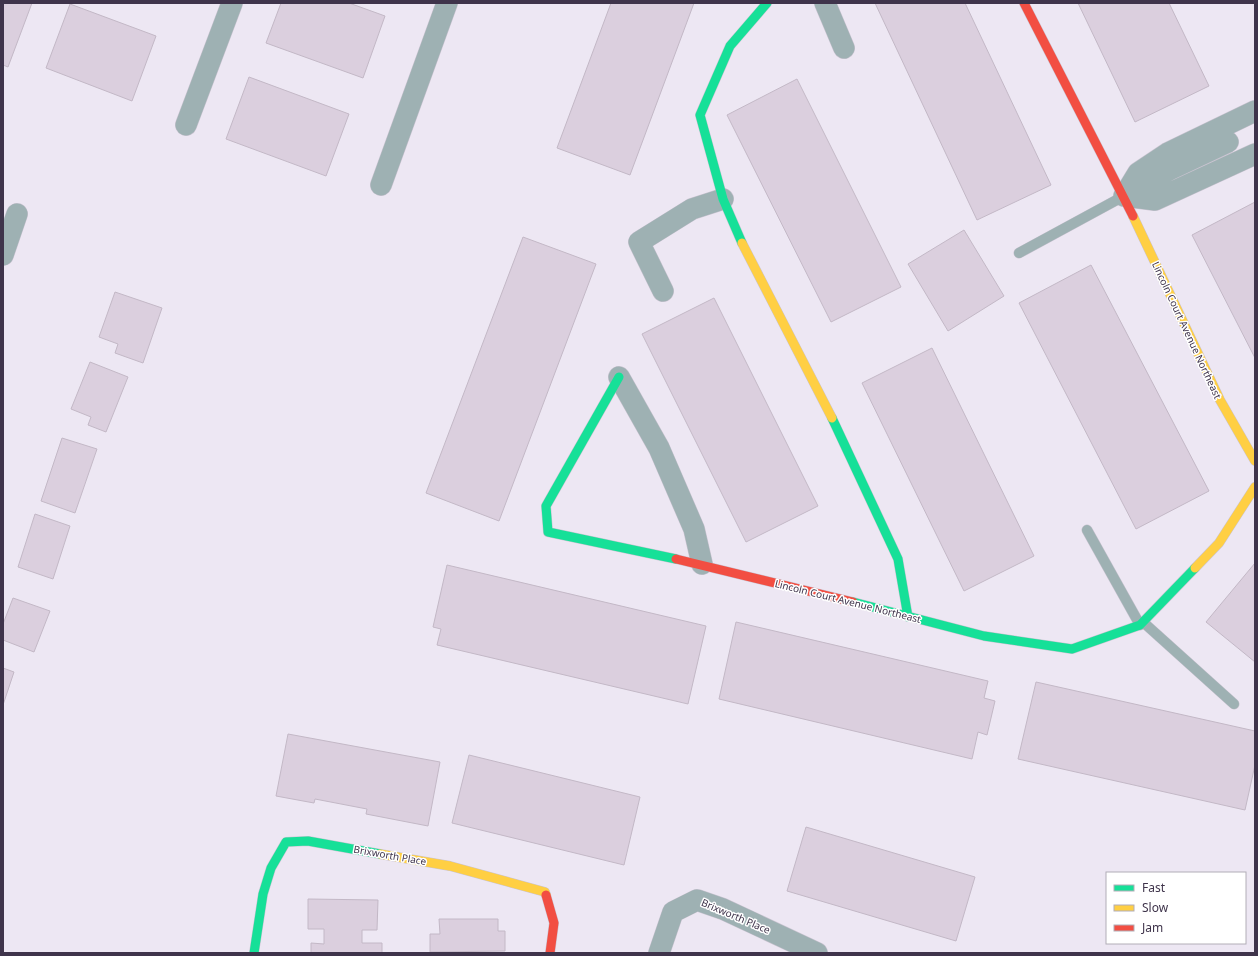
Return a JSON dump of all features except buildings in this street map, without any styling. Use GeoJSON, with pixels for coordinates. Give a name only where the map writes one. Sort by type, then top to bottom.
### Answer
{"type":"FeatureCollection","features":[{"type":"Feature","properties":{"kind":"street"},"geometry":{"type":"LineString","coordinates":[[186,126],[232,3]]}},
{"type":"Feature","properties":{"kind":"street"},"geometry":{"type":"LineString","coordinates":[[381,185],[447,3]]}},
{"type":"Feature","properties":{"kind":"street"},"geometry":{"type":"LineString","coordinates":[[767,3],[730,46],[700,114],[723,199],[751,262],[845,443],[898,559],[908,617]]}},
{"type":"Feature","properties":{"kind":"street"},"geometry":{"type":"LineString","coordinates":[[825,3],[844,48]]}},
{"type":"Feature","properties":{"kind":"street","name":"Lincoln Court Avenue Northeast"},"geometry":{"type":"LineString","coordinates":[[1024,3],[1124,196],[1220,400],[1255,461]]}},
{"type":"Feature","properties":{"kind":"street"},"geometry":{"type":"LineString","coordinates":[[1224,135],[1247,157],[1155,200],[1124,196],[1138,173],[1168,153],[1191,151],[1224,135],[1255,111]]}},
{"type":"Feature","properties":{"kind":"street"},"geometry":{"type":"LineString","coordinates":[[1191,151],[1206,176]]}},
{"type":"Feature","properties":{"kind":"street"},"geometry":{"type":"LineString","coordinates":[[663,291],[639,242],[692,209],[723,199]]}},
{"type":"Feature","properties":{"kind":"street"},"geometry":{"type":"LineString","coordinates":[[3,256],[17,214]]}},
{"type":"Feature","properties":{"kind":"street"},"geometry":{"type":"LineString","coordinates":[[619,377],[659,448],[694,529],[702,564]]}},
{"type":"Feature","properties":{"kind":"street","name":"Lincoln Court Avenue Northeast"},"geometry":{"type":"LineString","coordinates":[[619,377],[546,506],[548,532],[702,564],[984,636],[1072,649],[1142,624],[1219,543],[1255,487]]}},
{"type":"Feature","properties":{"kind":"street","name":"Brixworth Place"},"geometry":{"type":"LineString","coordinates":[[254,953],[263,894],[271,868],[286,842],[308,841],[450,866],[545,892],[554,923],[550,953]]}},
{"type":"Feature","properties":{"kind":"street","name":"Brixworth Place"},"geometry":{"type":"LineString","coordinates":[[659,953],[673,912],[697,900],[724,909],[817,953]]}},
{"type":"Feature","properties":{"kind":"lane"},"geometry":{"type":"LineString","coordinates":[[1019,253],[1124,196]]}},
{"type":"Feature","properties":{"kind":"lane"},"geometry":{"type":"LineString","coordinates":[[1087,530],[1142,624],[1234,704]]}},
{"type":"Feature","properties":{"kind":"traffic: fast"},"geometry":{"type":"LineString","coordinates":[[742,243],[723,199],[700,115],[730,46],[767,3]]}},
{"type":"Feature","properties":{"kind":"traffic: fast"},"geometry":{"type":"LineString","coordinates":[[619,377],[546,506],[548,532],[676,559]]}},
{"type":"Feature","properties":{"kind":"traffic: fast"},"geometry":{"type":"LineString","coordinates":[[832,418],[898,559],[908,617]]}},
{"type":"Feature","properties":{"kind":"traffic: fast"},"geometry":{"type":"LineString","coordinates":[[853,602],[984,636],[1072,649],[1140,625],[1195,568]]}},
{"type":"Feature","properties":{"kind":"traffic: fast"},"geometry":{"type":"LineString","coordinates":[[254,953],[263,894],[271,868],[286,842],[308,841],[380,854]]}},
{"type":"Feature","properties":{"kind":"traffic: slow"},"geometry":{"type":"LineString","coordinates":[[1133,216],[1220,400],[1255,461]]}},
{"type":"Feature","properties":{"kind":"traffic: slow"},"geometry":{"type":"LineString","coordinates":[[742,243],[832,418]]}},
{"type":"Feature","properties":{"kind":"traffic: slow"},"geometry":{"type":"LineString","coordinates":[[1195,568],[1219,543],[1255,487]]}},
{"type":"Feature","properties":{"kind":"traffic: slow"},"geometry":{"type":"LineString","coordinates":[[380,854],[450,866],[545,892],[546,895]]}},
{"type":"Feature","properties":{"kind":"traffic: jam"},"geometry":{"type":"LineString","coordinates":[[1024,3],[1133,216]]}},
{"type":"Feature","properties":{"kind":"traffic: jam"},"geometry":{"type":"LineString","coordinates":[[676,559],[853,602]]}},
{"type":"Feature","properties":{"kind":"traffic: jam"},"geometry":{"type":"LineString","coordinates":[[546,895],[554,923],[550,953]]}}]}
